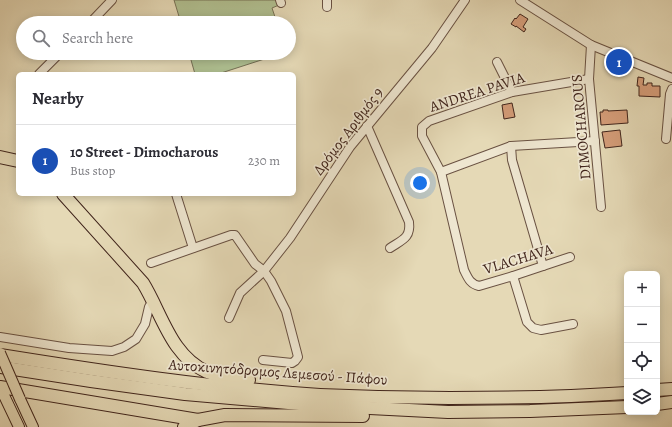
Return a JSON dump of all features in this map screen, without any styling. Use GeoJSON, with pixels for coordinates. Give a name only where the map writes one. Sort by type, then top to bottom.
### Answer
{"type":"FeatureCollection","features":[{"type":"Feature","properties":{"kind":"highway"},"geometry":{"type":"LineString","coordinates":[[0,157],[16,161]]}},
{"type":"Feature","properties":{"kind":"highway"},"geometry":{"type":"LineString","coordinates":[[65,196],[143,283],[176,347],[188,359],[207,372],[245,380],[442,398]]}},
{"type":"Feature","properties":{"kind":"highway","name":"Αυτοκινητόδρομος Λεμεσού - Πάφου"},"geometry":{"type":"LineString","coordinates":[[0,354],[86,369],[179,381],[320,394],[378,397],[530,398],[624,393]]}},
{"type":"Feature","properties":{"kind":"highway","name":"Αυτοκινητόδρομος Λεμεσού - Πάφου"},"geometry":{"type":"LineString","coordinates":[[0,367],[192,394],[311,405],[448,412],[530,411],[624,407]]}},
{"type":"Feature","properties":{"kind":"highway"},"geometry":{"type":"LineString","coordinates":[[660,390],[672,389]]}},
{"type":"Feature","properties":{"kind":"highway"},"geometry":{"type":"LineString","coordinates":[[2,392],[198,420]]}},
{"type":"Feature","properties":{"kind":"highway"},"geometry":{"type":"LineString","coordinates":[[660,404],[672,402]]}},
{"type":"Feature","properties":{"kind":"highway"},"geometry":{"type":"LineString","coordinates":[[184,427],[198,420],[225,415],[384,416],[448,412]]}},
{"type":"Feature","properties":{"kind":"main road"},"geometry":{"type":"LineString","coordinates":[[0,354],[33,427]]}},
{"type":"Feature","properties":{"kind":"main road"},"geometry":{"type":"LineString","coordinates":[[2,392],[19,427]]}},
{"type":"Feature","properties":{"kind":"street"},"geometry":{"type":"LineString","coordinates":[[97,16],[112,0]]}},
{"type":"Feature","properties":{"kind":"street","name":"Δρόμος Αριθμός 9"},"geometry":{"type":"LineString","coordinates":[[229,318],[240,293],[264,271],[290,238],[350,147],[432,48],[465,0]]}},
{"type":"Feature","properties":{"kind":"street"},"geometry":{"type":"LineString","coordinates":[[522,1],[591,45],[672,78]]}},
{"type":"Feature","properties":{"kind":"street","name":"DIMOCHAROUS"},"geometry":{"type":"LineString","coordinates":[[591,45],[589,79],[601,207]]}},
{"type":"Feature","properties":{"kind":"street"},"geometry":{"type":"LineString","coordinates":[[42,72],[53,60]]}},
{"type":"Feature","properties":{"kind":"street"},"geometry":{"type":"LineString","coordinates":[[496,62],[512,92]]}},
{"type":"Feature","properties":{"kind":"street","name":"ANDREA PAVIA"},"geometry":{"type":"LineString","coordinates":[[441,172],[422,136],[422,127],[430,121],[512,92],[589,79]]}},
{"type":"Feature","properties":{"kind":"street"},"geometry":{"type":"LineString","coordinates":[[666,139],[670,94],[672,89]]}},
{"type":"Feature","properties":{"kind":"street"},"geometry":{"type":"LineString","coordinates":[[367,126],[409,222],[410,230],[408,236],[390,248]]}},
{"type":"Feature","properties":{"kind":"street"},"geometry":{"type":"LineString","coordinates":[[441,172],[511,146],[595,140]]}},
{"type":"Feature","properties":{"kind":"street"},"geometry":{"type":"LineString","coordinates":[[511,146],[512,160],[543,266]]}},
{"type":"Feature","properties":{"kind":"street","name":"VLACHAVA"},"geometry":{"type":"LineString","coordinates":[[441,172],[464,270],[469,281],[474,285],[479,286],[570,257]]}},
{"type":"Feature","properties":{"kind":"street"},"geometry":{"type":"LineString","coordinates":[[177,196],[193,248]]}},
{"type":"Feature","properties":{"kind":"street"},"geometry":{"type":"LineString","coordinates":[[151,263],[231,235],[235,235],[255,264],[264,271],[271,281],[286,310],[298,353],[296,361],[292,363],[262,360]]}},
{"type":"Feature","properties":{"kind":"street"},"geometry":{"type":"LineString","coordinates":[[513,276],[527,322],[533,328],[541,330],[573,324]]}},
{"type":"Feature","properties":{"kind":"street"},"geometry":{"type":"LineString","coordinates":[[0,337],[69,348],[112,351],[124,347],[136,339],[145,324],[149,307],[153,300]]}},
{"type":"Feature","properties":{"kind":"green space"},"geometry":{"type":"Polygon","coordinates":[[[174,0],[277,0],[279,5],[272,8],[275,16],[179,16],[174,0]]]}},
{"type":"Feature","properties":{"kind":"green space"},"geometry":{"type":"Polygon","coordinates":[[[191,60],[261,60],[224,72],[194,72],[191,60]]]}},
{"type":"Feature","properties":{"kind":"building"},"geometry":{"type":"Polygon","coordinates":[[[520,14],[528,19],[523,27],[526,29],[524,32],[511,24],[520,14]]]}},
{"type":"Feature","properties":{"kind":"building"},"geometry":{"type":"Polygon","coordinates":[[[638,77],[644,78],[643,85],[652,83],[652,86],[660,86],[660,97],[639,96],[639,86],[637,86],[638,77]]]}},
{"type":"Feature","properties":{"kind":"building"},"geometry":{"type":"Polygon","coordinates":[[[512,103],[515,117],[504,119],[502,105],[512,103]]]}},
{"type":"Feature","properties":{"kind":"building"},"geometry":{"type":"Polygon","coordinates":[[[603,110],[627,110],[628,123],[601,125],[600,112],[603,112],[603,110]]]}},
{"type":"Feature","properties":{"kind":"building"},"geometry":{"type":"Polygon","coordinates":[[[620,130],[622,146],[605,148],[602,132],[620,130]]]}},
{"type":"Feature","properties":{"kind":"place","name":"10 Street - Dimocharous"},"geometry":{"type":"Point","coordinates":[619,62]}}]}
